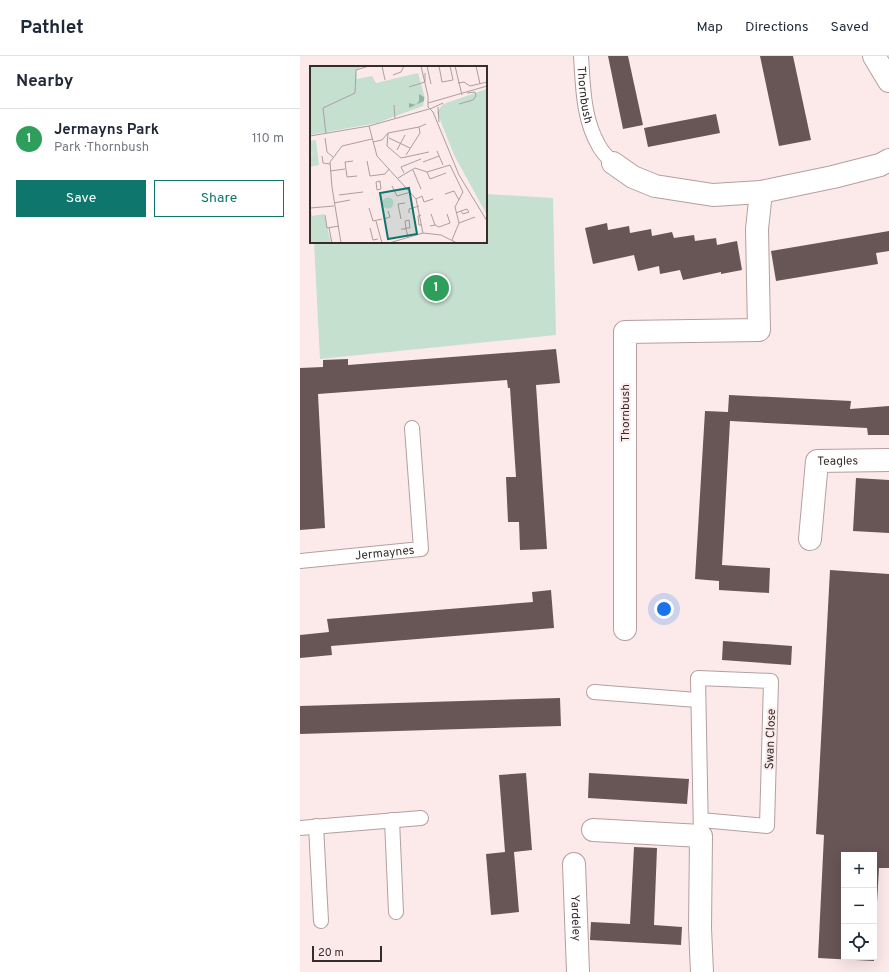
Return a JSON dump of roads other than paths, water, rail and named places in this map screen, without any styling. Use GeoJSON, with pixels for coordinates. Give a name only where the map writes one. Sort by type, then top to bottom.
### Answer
{"type":"FeatureCollection","features":[{"type":"Feature","properties":{"kind":"street"},"geometry":{"type":"LineString","coordinates":[[874,56],[889,81]]}},
{"type":"Feature","properties":{"kind":"street","name":"Thornbush"},"geometry":{"type":"LineString","coordinates":[[613,163],[633,177],[656,186],[713,195],[761,192],[833,177],[880,165],[889,160]]}},
{"type":"Feature","properties":{"kind":"street","name":"Thornbush"},"geometry":{"type":"LineString","coordinates":[[625,629],[625,332],[764,331],[757,228],[761,192]]}},
{"type":"Feature","properties":{"kind":"street","name":"Teagles"},"geometry":{"type":"LineString","coordinates":[[810,539],[817,462],[889,460]]}},
{"type":"Feature","properties":{"kind":"street","name":"Swan Close"},"geometry":{"type":"LineString","coordinates":[[593,830],[701,828],[700,928],[702,972]]}},
{"type":"Feature","properties":{"kind":"street","name":"Yardeley"},"geometry":{"type":"LineString","coordinates":[[574,864],[578,972]]}},
{"type":"Feature","properties":{"kind":"lane","name":"Thornbush"},"geometry":{"type":"LineString","coordinates":[[581,56],[584,101],[590,127],[599,147],[613,163]]}},
{"type":"Feature","properties":{"kind":"lane","name":"Jermaynes"},"geometry":{"type":"LineString","coordinates":[[300,561],[420,549],[412,428]]}},
{"type":"Feature","properties":{"kind":"lane","name":"Swan Close"},"geometry":{"type":"LineString","coordinates":[[698,678],[771,681],[767,826],[701,828],[697,700],[698,678]]}},
{"type":"Feature","properties":{"kind":"lane"},"geometry":{"type":"LineString","coordinates":[[594,692],[697,700]]}},
{"type":"Feature","properties":{"kind":"lane"},"geometry":{"type":"LineString","coordinates":[[300,828],[421,818]]}},
{"type":"Feature","properties":{"kind":"lane"},"geometry":{"type":"LineString","coordinates":[[392,820],[396,912]]}},
{"type":"Feature","properties":{"kind":"lane"},"geometry":{"type":"LineString","coordinates":[[316,826],[321,921]]}},
{"type":"Feature","properties":{"kind":"place","name":"Jermayns Park"},"geometry":{"type":"Point","coordinates":[436,288]}}]}
